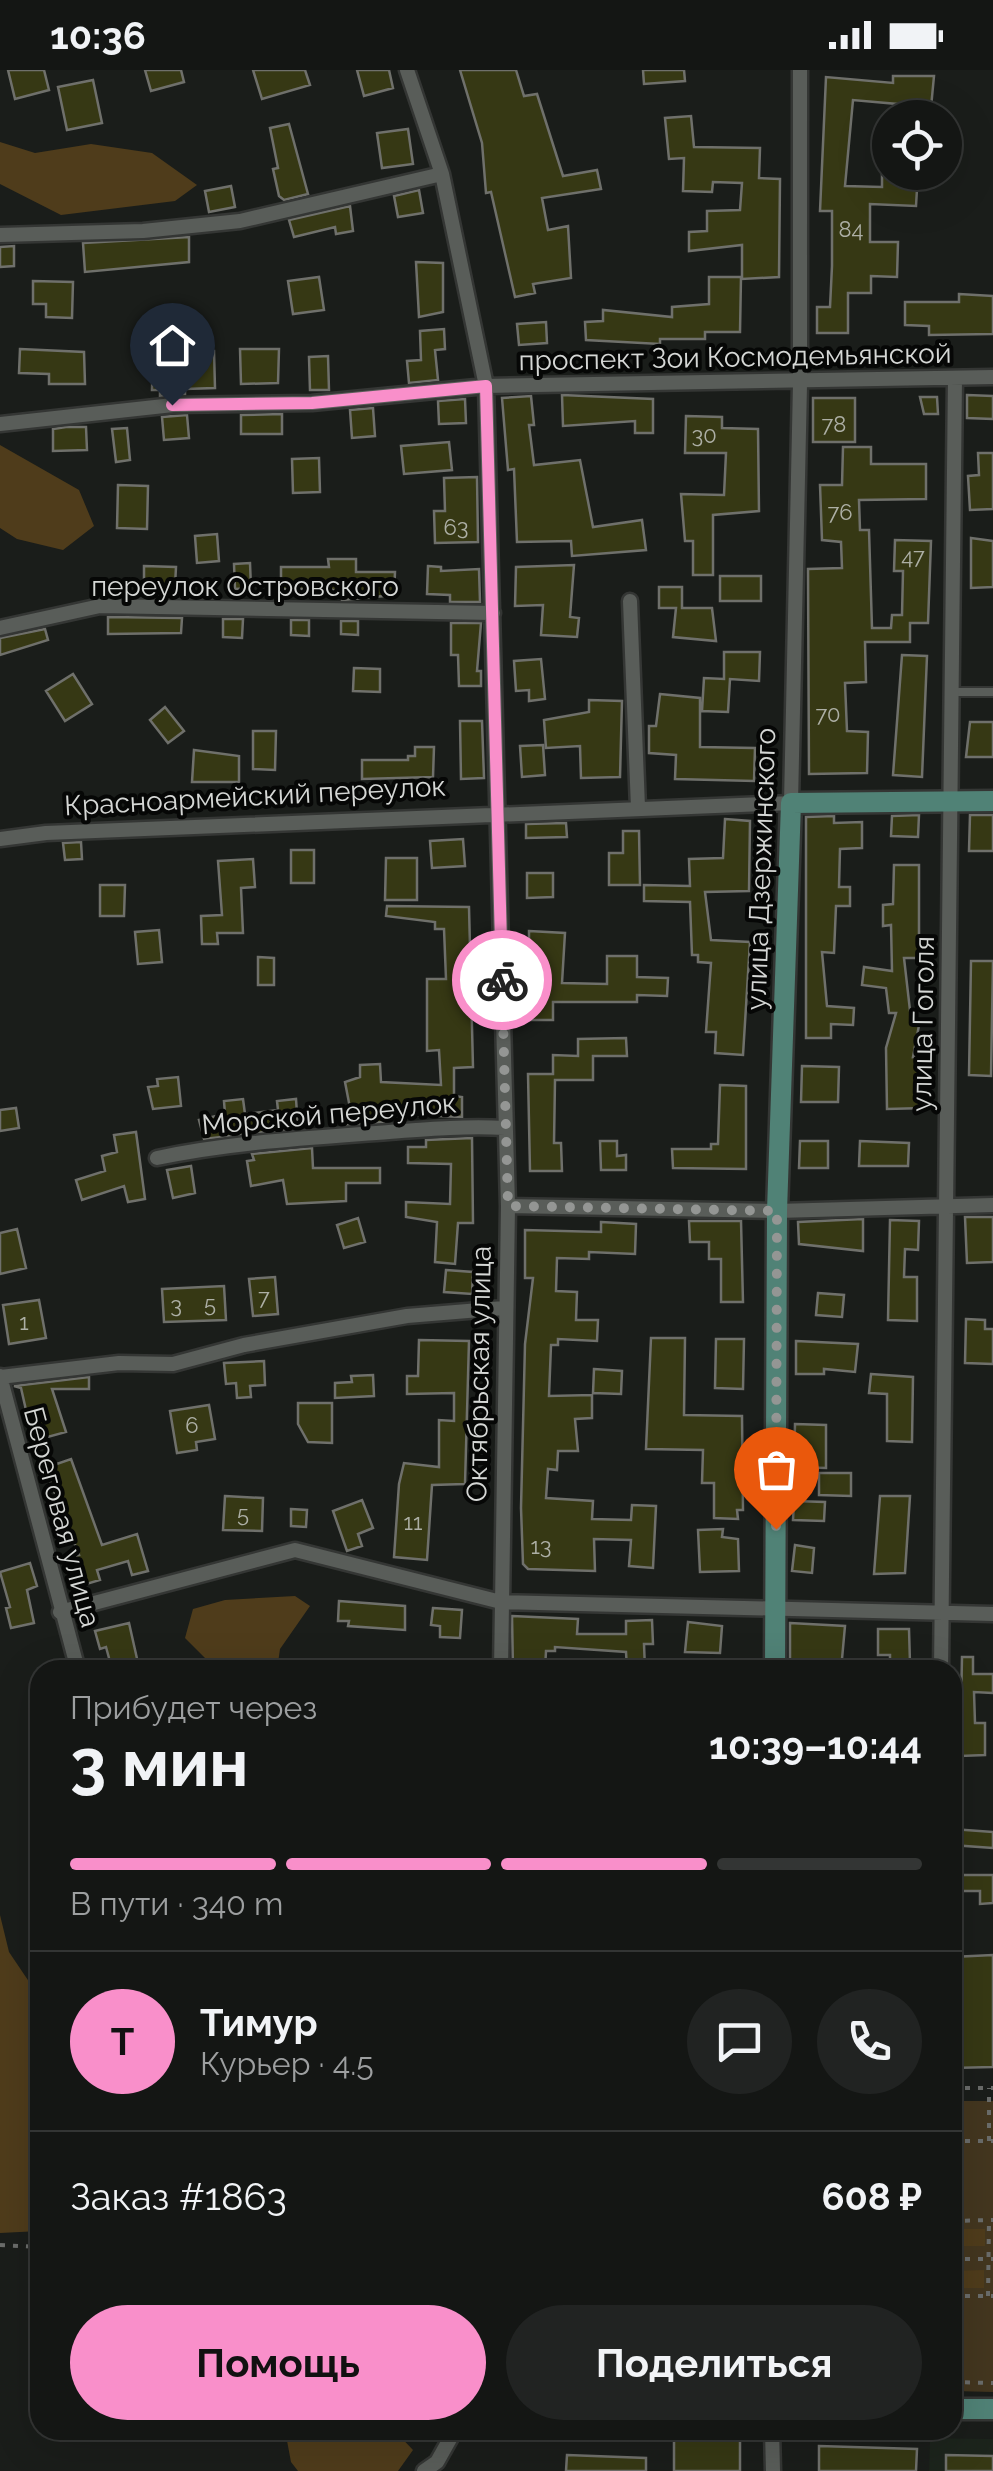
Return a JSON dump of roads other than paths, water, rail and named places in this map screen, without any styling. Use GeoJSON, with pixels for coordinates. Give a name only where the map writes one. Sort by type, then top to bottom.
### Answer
{"type":"FeatureCollection","features":[{"type":"Feature","properties":{"kind":"street","name":"Октябрьская улица"},"geometry":{"type":"LineString","coordinates":[[407,70],[442,174],[486,386],[508,1206],[501,1660]]}},
{"type":"Feature","properties":{"kind":"street","name":"улица Дзержинского"},"geometry":{"type":"LineString","coordinates":[[775,1660],[777,1211],[800,384],[800,70]]}},
{"type":"Feature","properties":{"kind":"street"},"geometry":{"type":"LineString","coordinates":[[0,235],[143,232],[240,221],[442,174]]}},
{"type":"Feature","properties":{"kind":"street","name":"улица Гоголя"},"geometry":{"type":"LineString","coordinates":[[941,1660],[955,378]]}},
{"type":"Feature","properties":{"kind":"street","name":"проспект Зои Космодемьянской"},"geometry":{"type":"LineString","coordinates":[[0,424],[172,405],[312,403],[486,386],[993,378]]}},
{"type":"Feature","properties":{"kind":"street"},"geometry":{"type":"LineString","coordinates":[[630,601],[638,808]]}},
{"type":"Feature","properties":{"kind":"street","name":"переулок Островского"},"geometry":{"type":"LineString","coordinates":[[0,628],[100,606],[492,613]]}},
{"type":"Feature","properties":{"kind":"street","name":"Красноармейский переулок"},"geometry":{"type":"LineString","coordinates":[[0,840],[46,833],[499,813],[993,800]]}},
{"type":"Feature","properties":{"kind":"street","name":"Морской переулок"},"geometry":{"type":"LineString","coordinates":[[157,1158],[234,1143],[352,1132],[455,1125],[506,1128]]}},
{"type":"Feature","properties":{"kind":"street"},"geometry":{"type":"LineString","coordinates":[[508,1206],[777,1211],[993,1205]]}},
{"type":"Feature","properties":{"kind":"street"},"geometry":{"type":"LineString","coordinates":[[0,1376],[92,1364],[173,1364],[354,1325],[504,1308]]}},
{"type":"Feature","properties":{"kind":"street","name":"Береговая улица"},"geometry":{"type":"LineString","coordinates":[[0,1376],[75,1660]]}},
{"type":"Feature","properties":{"kind":"street"},"geometry":{"type":"LineString","coordinates":[[60,1612],[294,1550],[502,1602],[993,1614]]}},
{"type":"Feature","properties":{"kind":"street"},"geometry":{"type":"LineString","coordinates":[[962,2409],[993,2409]]}},
{"type":"Feature","properties":{"kind":"street"},"geometry":{"type":"LineString","coordinates":[[424,2471],[436,2462],[448,2440]]}},
{"type":"Feature","properties":{"kind":"street"},"geometry":{"type":"LineString","coordinates":[[772,2440],[773,2471]]}},
{"type":"Feature","properties":{"kind":"lane"},"geometry":{"type":"LineString","coordinates":[[951,692],[993,692]]}}]}
